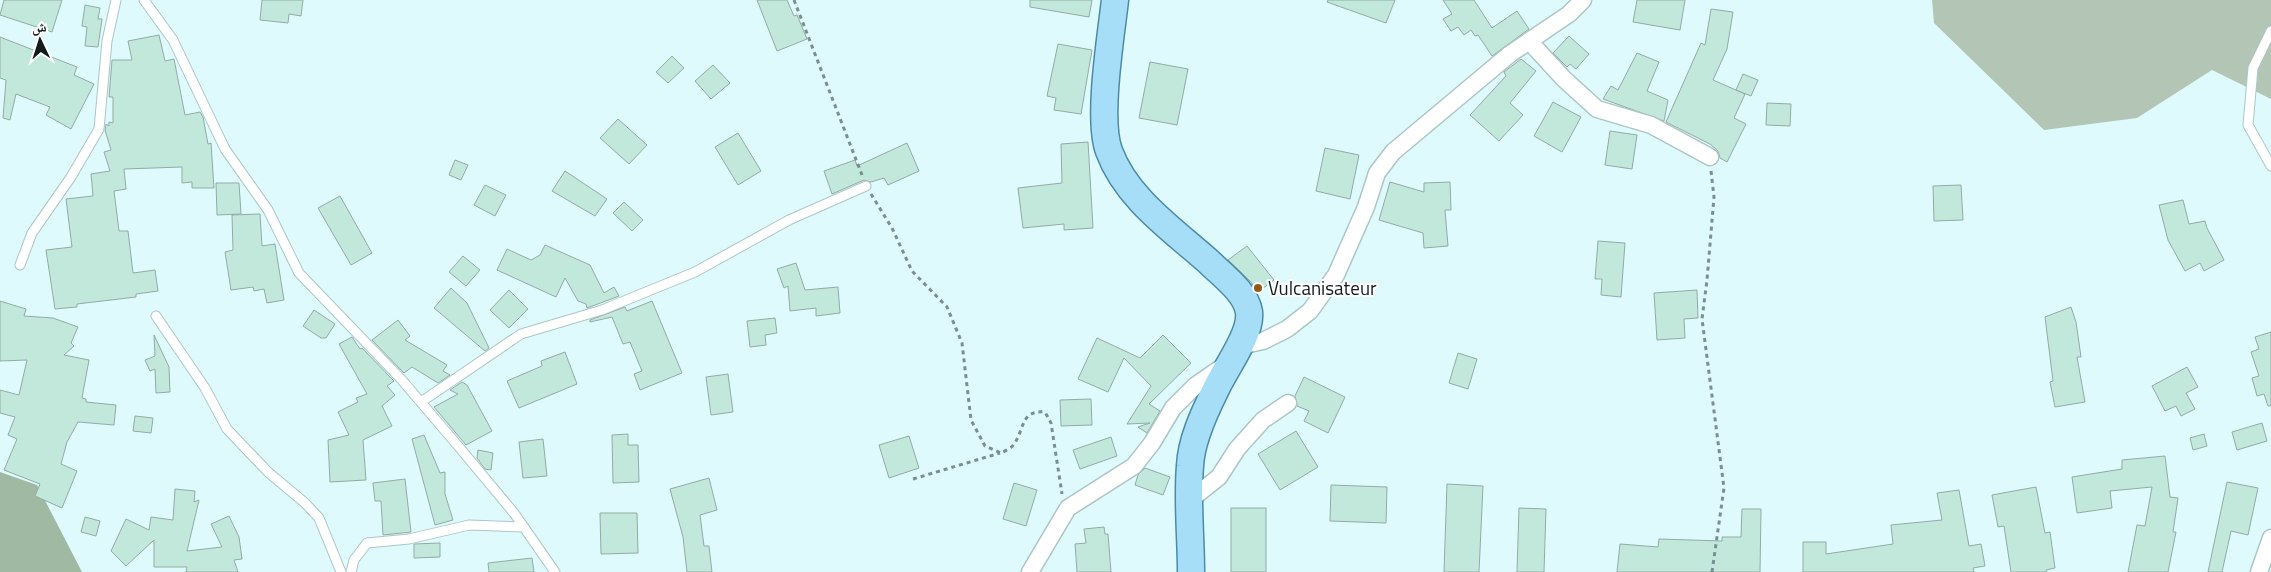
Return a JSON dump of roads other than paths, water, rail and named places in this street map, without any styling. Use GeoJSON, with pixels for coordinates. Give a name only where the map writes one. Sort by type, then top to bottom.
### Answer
{"type":"FeatureCollection","features":[{"type":"Feature","properties":{"kind":"main road"},"geometry":{"type":"LineString","coordinates":[[1115,0],[1105,118],[1108,150],[1124,181],[1150,210],[1230,282],[1243,299],[1249,312],[1235,354],[1215,390],[1197,435],[1190,465],[1191,572]]}},
{"type":"Feature","properties":{"kind":"street"},"geometry":{"type":"LineString","coordinates":[[1030,572],[1068,508],[1134,466],[1152,442],[1173,408],[1196,385],[1235,354],[1287,329],[1310,311],[1336,275],[1366,207],[1377,173],[1387,159],[1510,54],[1569,14],[1583,0]]}},
{"type":"Feature","properties":{"kind":"street"},"geometry":{"type":"LineString","coordinates":[[1529,41],[1597,109],[1651,125],[1710,157]]}},
{"type":"Feature","properties":{"kind":"street"},"geometry":{"type":"LineString","coordinates":[[1190,500],[1219,477],[1237,449],[1264,420],[1288,403]]}},
{"type":"Feature","properties":{"kind":"street"},"geometry":{"type":"LineString","coordinates":[[2259,572],[2271,538]]}},
{"type":"Feature","properties":{"kind":"lane"},"geometry":{"type":"LineString","coordinates":[[20,265],[32,233],[71,177],[99,129],[107,41],[116,0]]}},
{"type":"Feature","properties":{"kind":"lane"},"geometry":{"type":"LineString","coordinates":[[144,0],[159,18],[173,40],[225,148],[268,210],[299,272],[421,402],[524,527],[555,572]]}},
{"type":"Feature","properties":{"kind":"lane"},"geometry":{"type":"LineString","coordinates":[[2271,31],[2253,68],[2248,125],[2271,166]]}},
{"type":"Feature","properties":{"kind":"lane"},"geometry":{"type":"LineString","coordinates":[[421,402],[521,334],[602,310],[695,272],[789,220],[866,186]]}},
{"type":"Feature","properties":{"kind":"lane"},"geometry":{"type":"LineString","coordinates":[[156,316],[206,388],[227,429],[268,472],[305,503],[319,518],[341,572]]}},
{"type":"Feature","properties":{"kind":"lane"},"geometry":{"type":"LineString","coordinates":[[351,572],[354,560],[367,543],[409,539],[468,526],[524,527]]}},
{"type":"Feature","properties":{"kind":"place","name":"Vulcanisateur"},"geometry":{"type":"Point","coordinates":[1258,288]}}]}
